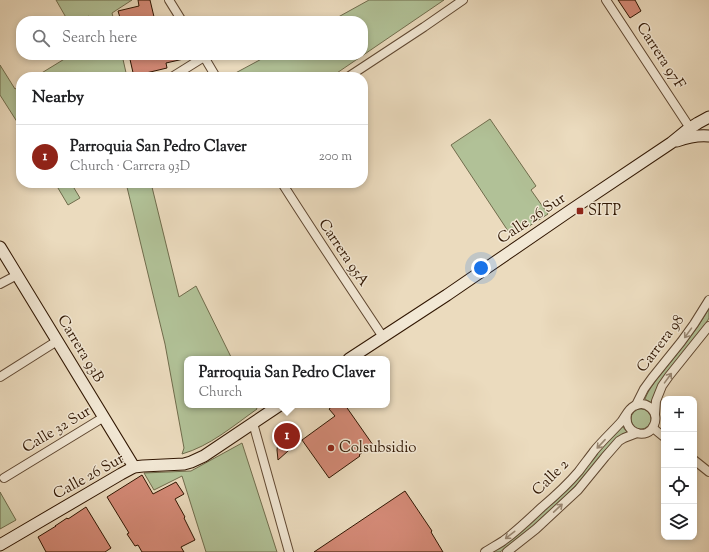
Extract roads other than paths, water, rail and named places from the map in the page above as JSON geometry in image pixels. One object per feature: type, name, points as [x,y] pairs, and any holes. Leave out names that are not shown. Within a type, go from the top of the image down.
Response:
[{"type":"street","points":[[169,0],[179,16]]},
{"type":"street","points":[[356,72],[463,0]]},
{"type":"street","name":"Carrera 97F","points":[[606,0],[690,128]]},
{"type":"street","points":[[179,72],[197,60]]},
{"type":"street","points":[[205,60],[213,72]]},
{"type":"street","name":"Calle 26 Sur","points":[[354,356],[448,295],[671,143],[690,128],[709,117]]},
{"type":"street","name":"Calle 26 Sur","points":[[671,143],[697,136],[709,136]]},
{"type":"street","name":"Carrera 95A","points":[[285,188],[383,337]]},
{"type":"street","name":"Carrera 93B","points":[[0,247],[134,467]]},
{"type":"street","points":[[0,284],[17,275]]},
{"type":"street","name":"Carrera 98","points":[[636,405],[648,384],[694,324],[709,300]]},
{"type":"street","name":"Carrera 98","points":[[655,414],[656,401],[662,386],[709,326]]},
{"type":"street","points":[[0,377],[57,341]]},
{"type":"street","points":[[636,405],[645,405],[655,414],[653,428],[646,433],[641,434],[632,432],[627,424],[627,414],[632,407],[636,405]]},
{"type":"street","name":"Calle 26 Sur","points":[[0,545],[134,467],[178,465],[191,462],[204,456],[276,408]]},
{"type":"street","name":"Calle 2","points":[[485,552],[518,529],[569,481],[627,414]]},
{"type":"street","name":"Calle 32 Sur","points":[[4,478],[104,417]]},
{"type":"street","points":[[253,423],[289,552]]},
{"type":"street","points":[[653,428],[661,435]]},
{"type":"street","name":"Calle 2","points":[[507,552],[536,529],[578,490],[619,441],[637,433]]},
{"type":"street","points":[[697,462],[709,472]]},
{"type":"place","name":"SITP","points":[[580,211]]},
{"type":"place","name":"Parroquia San Pedro Claver","points":[[287,436]]},
{"type":"place","name":"Colsubsidio","points":[[331,448]]}]
